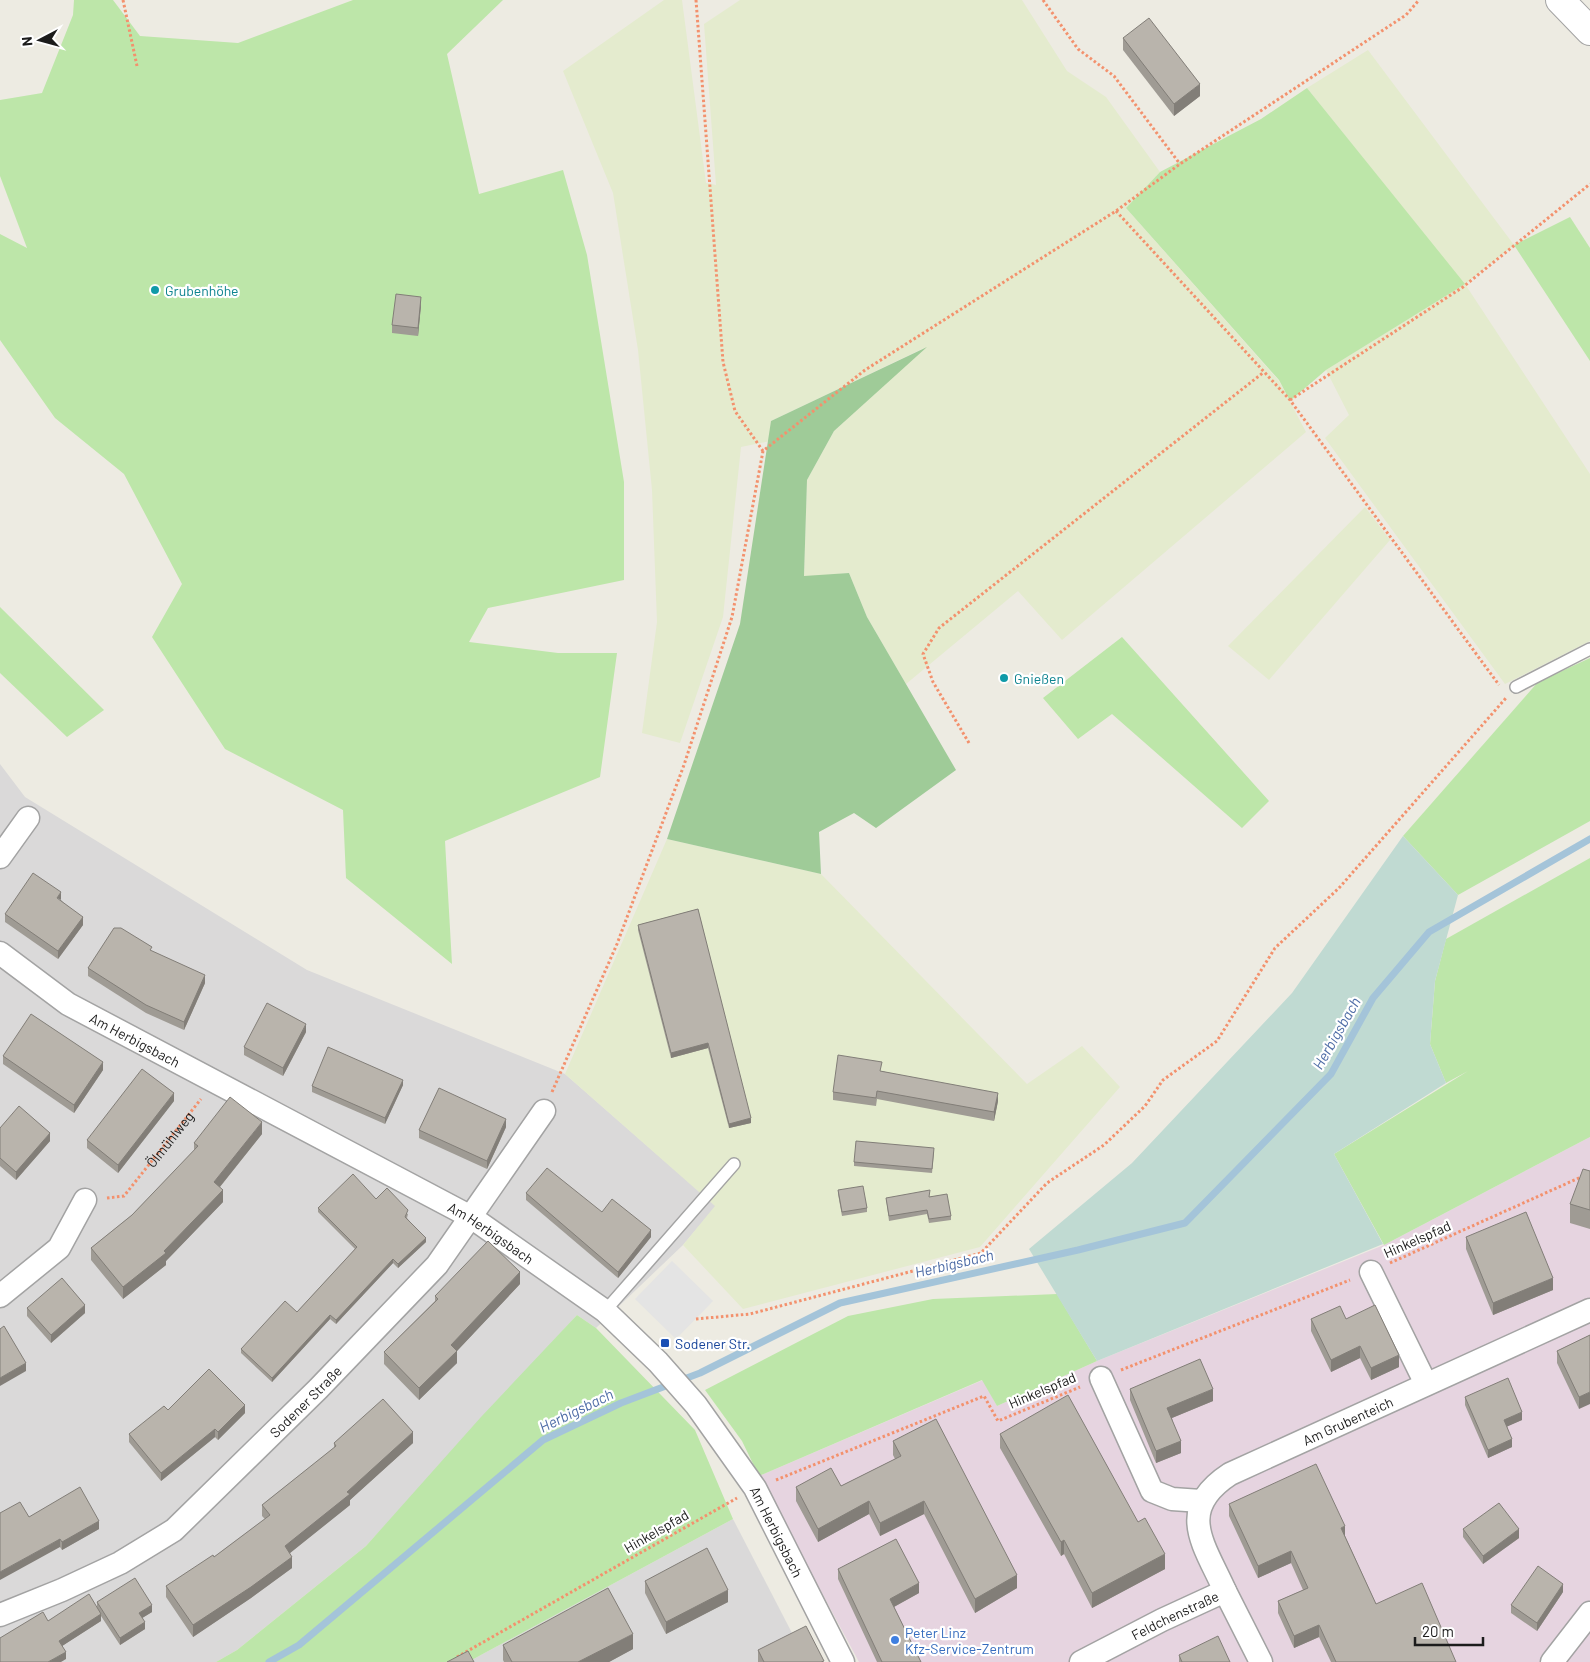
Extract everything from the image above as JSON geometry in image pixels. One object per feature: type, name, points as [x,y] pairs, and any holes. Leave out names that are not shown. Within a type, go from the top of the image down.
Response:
[{"type":"street","points":[[1560,0],[1590,31]]},
{"type":"street","points":[[0,857],[28,818]]},
{"type":"street","name":"Am Herbigsbach","points":[[0,953],[68,1004],[471,1217],[605,1312],[658,1362],[696,1405],[755,1488],[844,1662]]},
{"type":"street","name":"Sodener Straße","points":[[0,1615],[62,1590],[120,1563],[174,1530],[318,1389],[430,1272],[471,1217],[544,1111]]},
{"type":"street","points":[[0,1296],[59,1248],[85,1200]]},
{"type":"street","points":[[1371,1272],[1426,1384]]},
{"type":"street","name":"Am Grubenteich","points":[[1201,1501],[1218,1482],[1230,1474],[1344,1424],[1426,1384],[1590,1310]]},
{"type":"street","points":[[1100,1378],[1152,1491],[1172,1499],[1201,1501],[1197,1518],[1200,1536],[1225,1591]]},
{"type":"street","name":"Feldchenstraße","points":[[1081,1662],[1162,1620],[1225,1591],[1260,1662]]},
{"type":"street","points":[[1552,1662],[1590,1613]]},
{"type":"lane","points":[[1516,687],[1590,650]]},
{"type":"lane","points":[[605,1312],[734,1164]]},
{"type":"path","points":[[123,0],[137,66]]},
{"type":"path","points":[[696,0],[723,362],[734,411],[763,451]]},
{"type":"path","points":[[1043,0],[1078,49],[1114,76],[1180,164]]},
{"type":"path","points":[[544,1111],[617,944],[687,756],[732,617],[763,451],[865,370],[1116,211],[1180,164],[1406,15],[1419,0]]},
{"type":"path","points":[[1290,400],[1463,287],[1590,184]]},
{"type":"path","points":[[1116,211],[1290,400],[1501,688],[1516,687]]},
{"type":"path","points":[[969,744],[933,682],[923,654],[939,628],[1264,372]]},
{"type":"path","points":[[696,1319],[750,1314],[981,1253],[1047,1183],[1104,1145],[1145,1106],[1164,1080],[1217,1041],[1275,948],[1339,888],[1516,687]]},
{"type":"path","name":"Ölmühlweg","points":[[124,1196],[215,1081]]},
{"type":"path","name":"Hinkelspfad","points":[[448,1662],[755,1488],[984,1396],[998,1421],[1100,1378],[1371,1272],[1590,1172]]},
{"type":"shaded area","points":[[0,764],[25,797],[307,970],[565,1074],[716,1206],[683,1245],[596,1328],[577,1315],[366,1546],[237,1650],[216,1662],[0,1662]]},
{"type":"shaded area","points":[[1403,836],[1458,895],[1435,981],[1430,1044],[1446,1083],[1334,1154],[1383,1244],[1097,1361],[1029,1249],[1132,1163],[1292,993]]},
{"type":"shaded area","points":[[1590,1137],[1590,1662],[859,1662],[759,1476],[983,1380],[997,1406],[1097,1361],[1384,1245]]},
{"type":"shaded area","points":[[672,1261],[713,1301],[676,1339],[635,1299]]},
{"type":"shaded area","points":[[733,1519],[807,1662],[468,1662]]},
{"type":"green space","points":[[74,0],[113,0],[140,36],[238,43],[353,0],[503,0],[447,54],[479,194],[563,170],[587,255],[624,482],[624,580],[488,608],[469,642],[558,653],[617,653],[600,777],[445,841],[452,964],[346,878],[343,810],[225,749],[152,637],[182,584],[124,474],[55,418],[0,340],[0,234],[27,248],[0,176],[0,100],[42,93],[73,15]]},
{"type":"green space","points":[[664,0],[682,0],[706,183],[716,185],[704,24],[740,0],[1022,0],[1067,71],[1106,97],[1160,172],[1126,208],[1279,381],[1306,432],[1062,640],[1018,591],[906,684],[867,617],[849,573],[804,577],[807,480],[834,431],[924,348],[771,421],[770,441],[741,447],[723,617],[680,743],[642,733],[657,622],[652,490],[638,350],[613,193],[563,71]]},
{"type":"green space","points":[[1368,50],[1514,245],[1465,284],[1590,474],[1590,641],[1505,684],[1325,438],[1349,415],[1326,370],[1464,284],[1307,88]]},
{"type":"green space","points":[[1307,88],[1465,284],[1326,370],[1290,401],[1279,380],[1126,208],[1160,172],[1261,119]]},
{"type":"green space","points":[[1570,217],[1590,248],[1590,361],[1514,245]]},
{"type":"green space","points":[[927,347],[834,431],[807,480],[804,576],[849,573],[867,617],[956,770],[876,828],[854,813],[819,832],[821,874],[667,839],[740,624],[771,421]]},
{"type":"green space","points":[[1365,507],[1390,540],[1269,680],[1228,646]]},
{"type":"green space","points":[[0,607],[104,710],[67,737],[0,673]]},
{"type":"green space","points":[[1122,637],[1269,801],[1242,828],[1112,714],[1078,739],[1043,698]]},
{"type":"green space","points":[[1590,658],[1590,821],[1458,895],[1403,836],[1538,682]]},
{"type":"green space","points":[[667,839],[821,874],[1027,1084],[1082,1046],[1120,1087],[980,1247],[743,1309],[683,1245],[715,1206],[565,1074]]},
{"type":"green space","points":[[1590,858],[1590,1137],[1384,1245],[1334,1154],[1468,1071],[1446,1083],[1430,1044],[1435,981],[1446,939]]},
{"type":"green space","points":[[1057,1294],[1097,1361],[997,1406],[982,1380],[759,1476],[742,1441],[705,1390],[848,1316],[933,1299]]},
{"type":"green space","points":[[577,1315],[596,1328],[695,1430],[733,1519],[468,1662],[216,1662],[237,1650],[366,1546],[481,1417]]},
{"type":"building","points":[[1149,18],[1200,84],[1174,104],[1123,38]]},
{"type":"building","points":[[396,294],[421,297],[418,328],[392,325]]},
{"type":"building","points":[[33,873],[61,892],[57,898],[83,917],[58,951],[5,914]]},
{"type":"building","points":[[698,909],[751,1118],[729,1124],[708,1043],[671,1053],[638,925]]},
{"type":"building","points":[[114,928],[121,928],[152,947],[150,950],[205,975],[184,1022],[146,1005],[88,968]]},
{"type":"building","points":[[267,1003],[306,1024],[283,1068],[244,1047]]},
{"type":"building","points":[[31,1014],[103,1062],[74,1105],[3,1056]]},
{"type":"building","points":[[328,1047],[403,1080],[385,1118],[312,1086]]},
{"type":"building","points":[[838,1055],[882,1062],[880,1071],[998,1093],[994,1112],[877,1091],[876,1098],[833,1092]]},
{"type":"building","points":[[142,1069],[174,1093],[118,1165],[87,1140]]},
{"type":"building","points":[[439,1088],[506,1119],[487,1161],[419,1130]]},
{"type":"building","points":[[230,1097],[262,1122],[214,1182],[223,1190],[164,1251],[166,1253],[123,1287],[91,1248],[132,1215],[198,1146],[194,1143]]},
{"type":"building","points":[[19,1106],[50,1133],[16,1172],[0,1158],[0,1128]]},
{"type":"building","points":[[856,1141],[934,1148],[932,1169],[854,1162]]},
{"type":"building","points":[[547,1168],[602,1212],[612,1199],[651,1230],[618,1272],[526,1193]]},
{"type":"building","points":[[1583,1169],[1590,1171],[1590,1210],[1570,1204]]},
{"type":"building","points":[[353,1174],[376,1199],[387,1188],[408,1210],[405,1217],[426,1238],[398,1264],[393,1259],[336,1320],[330,1315],[272,1378],[241,1349],[285,1301],[297,1312],[357,1247],[318,1208]]},
{"type":"building","points":[[863,1186],[867,1208],[842,1212],[838,1190]]},
{"type":"building","points":[[930,1190],[929,1197],[947,1194],[951,1216],[929,1219],[927,1210],[889,1216],[886,1198]]},
{"type":"building","points":[[1526,1212],[1553,1278],[1493,1303],[1466,1237]]},
{"type":"building","points":[[488,1241],[520,1272],[451,1345],[457,1351],[419,1388],[384,1352],[438,1299],[435,1296]]},
{"type":"building","points":[[62,1278],[85,1305],[51,1335],[27,1308]]},
{"type":"building","points":[[1375,1305],[1399,1355],[1371,1368],[1360,1346],[1331,1360],[1311,1319],[1340,1306],[1346,1319]]},
{"type":"building","points":[[4,1326],[26,1363],[0,1378],[0,1329]]},
{"type":"building","points":[[1590,1335],[1590,1392],[1579,1397],[1557,1351]]},
{"type":"building","points":[[1200,1359],[1213,1389],[1167,1408],[1181,1441],[1156,1451],[1130,1389]]},
{"type":"building","points":[[209,1369],[245,1405],[218,1432],[215,1429],[161,1473],[129,1434],[164,1406],[168,1410]]},
{"type":"building","points":[[1508,1378],[1522,1412],[1504,1420],[1512,1439],[1488,1450],[1465,1397]]},
{"type":"building","points":[[1068,1395],[1138,1522],[1145,1518],[1165,1554],[1092,1593],[1064,1540],[1061,1542],[1000,1434]]},
{"type":"building","points":[[383,1399],[413,1432],[347,1492],[350,1494],[285,1546],[292,1557],[251,1587],[193,1625],[166,1586],[213,1555],[214,1557],[270,1515],[262,1505],[336,1446],[334,1443]]},
{"type":"building","points":[[936,1419],[1017,1575],[975,1599],[924,1501],[880,1523],[869,1501],[818,1529],[796,1487],[831,1468],[841,1486],[901,1456],[893,1441]]},
{"type":"building","points":[[1316,1464],[1345,1526],[1341,1528],[1376,1604],[1422,1583],[1456,1662],[1336,1662],[1319,1625],[1294,1636],[1278,1601],[1308,1588],[1291,1551],[1258,1566],[1229,1504]]},
{"type":"building","points":[[80,1487],[99,1521],[62,1542],[60,1539],[0,1572],[0,1513],[20,1502],[29,1517]]},
{"type":"building","points":[[1499,1503],[1519,1529],[1483,1556],[1463,1529]]},
{"type":"building","points":[[896,1539],[919,1583],[890,1599],[921,1662],[882,1662],[838,1569]]},
{"type":"building","points":[[707,1548],[728,1590],[666,1622],[645,1581]]},
{"type":"building","points":[[1538,1566],[1563,1584],[1537,1623],[1511,1605]]},
{"type":"building","points":[[135,1578],[152,1605],[139,1613],[145,1622],[120,1638],[97,1602]]},
{"type":"building","points":[[608,1588],[633,1634],[578,1662],[512,1662],[503,1645]]},
{"type":"building","points":[[89,1594],[101,1614],[59,1641],[66,1652],[48,1662],[0,1662],[0,1638],[43,1612],[48,1621]]},
{"type":"building","points":[[806,1626],[824,1661],[764,1662],[758,1650]]},
{"type":"building","points":[[1218,1636],[1230,1662],[1182,1662],[1179,1655]]},
{"type":"building","points":[[468,1651],[474,1662],[447,1662]]},
{"type":"waterway","name":"Herbigsbach","points":[[269,1662],[299,1645],[543,1440],[621,1403],[700,1373],[840,1303],[1078,1250],[1185,1223],[1331,1074],[1373,998],[1429,932],[1590,839]]},
{"type":"place","name":"Grubenhöhe","points":[[155,290]]},
{"type":"place","name":"Gnießen","points":[[1004,678]]},
{"type":"place","name":"Sodener Str.","points":[[665,1343]]},
{"type":"place","name":"Peter Linz Kfz-Service-Zentrum","points":[[895,1640]]}]
